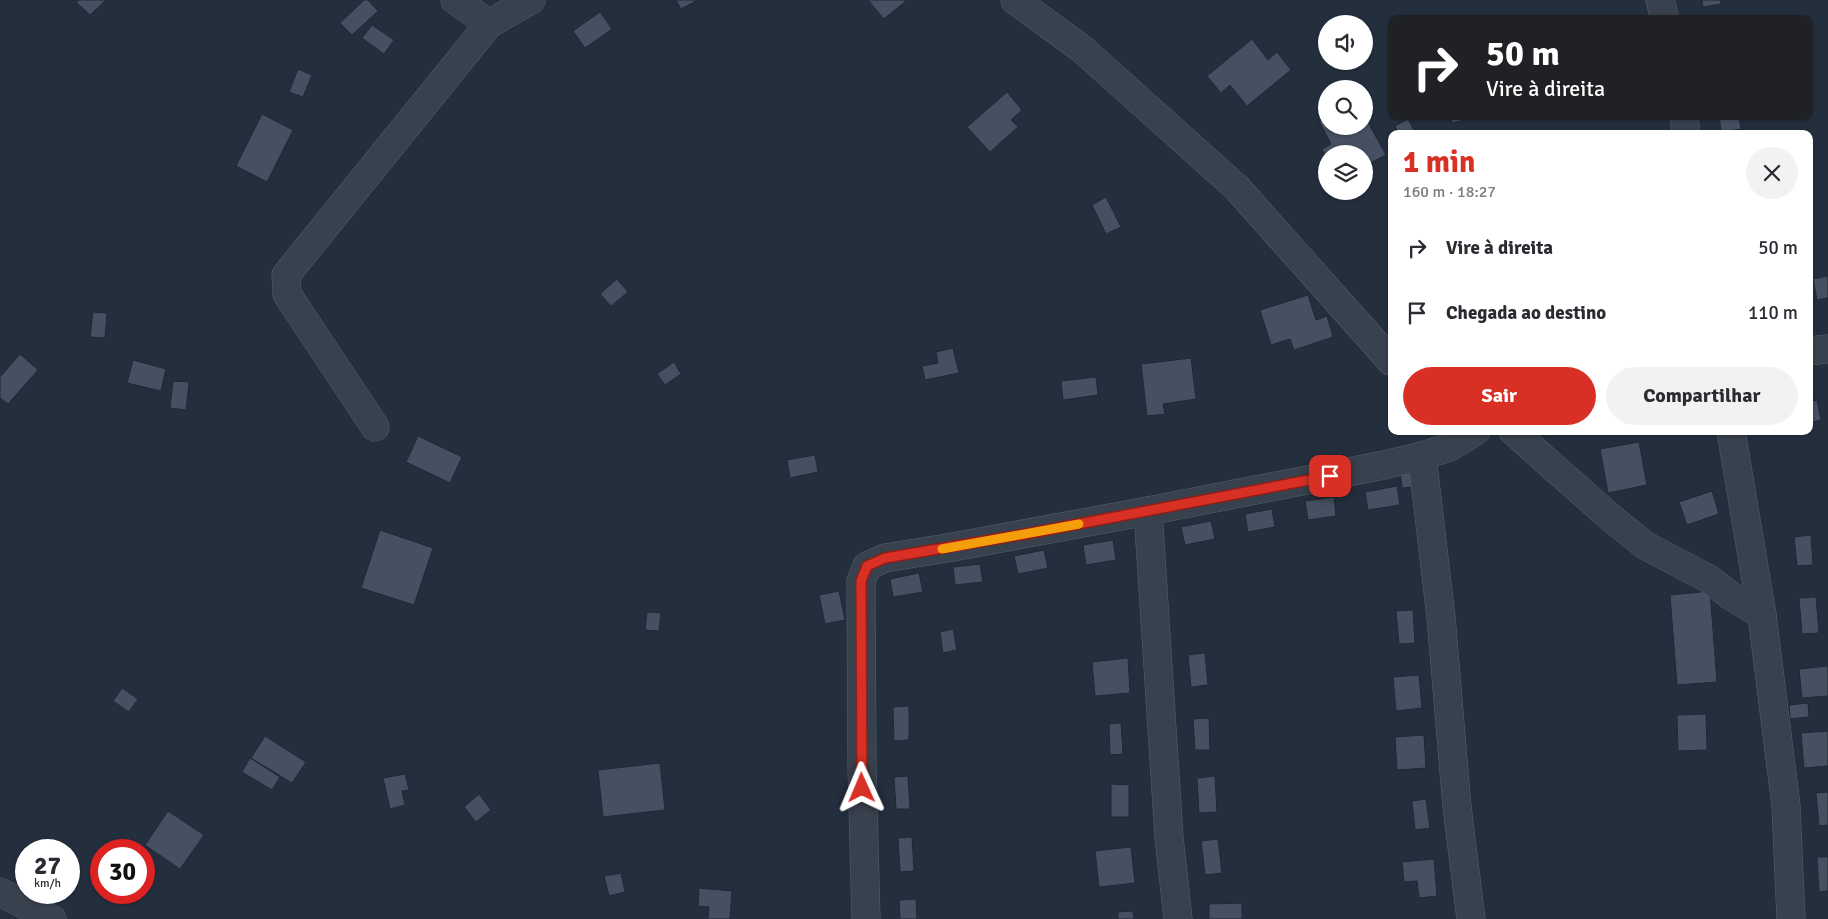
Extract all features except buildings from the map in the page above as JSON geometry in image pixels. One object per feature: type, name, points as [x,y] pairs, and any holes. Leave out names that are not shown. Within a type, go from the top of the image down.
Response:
[{"type":"street","points":[[456,0],[489,24]]},
{"type":"street","points":[[375,426],[287,294],[286,275],[489,24],[531,0]]},
{"type":"street","points":[[1015,0],[1082,49],[1237,188],[1388,358]]},
{"type":"street","points":[[1660,0],[1664,15]]},
{"type":"street","points":[[1813,350],[1828,348]]},
{"type":"street","points":[[866,919],[862,769],[861,581],[867,566],[885,558],[1148,511],[1422,456],[1450,447],[1470,435]]},
{"type":"street","points":[[1518,435],[1611,518],[1646,546],[1709,579],[1731,596],[1762,615]]},
{"type":"street","points":[[1732,435],[1762,615],[1786,806],[1791,919]]},
{"type":"street","points":[[1422,456],[1441,618],[1457,807],[1471,919]]},
{"type":"street","points":[[1148,511],[1168,827],[1178,919]]},
{"type":"street","points":[[0,892],[52,919]]},
{"type":"slow traffic","points":[[942,549],[1079,524]]},
{"type":"route","points":[[862,788],[861,581],[867,566],[885,558],[1031,533],[1330,476]]}]
